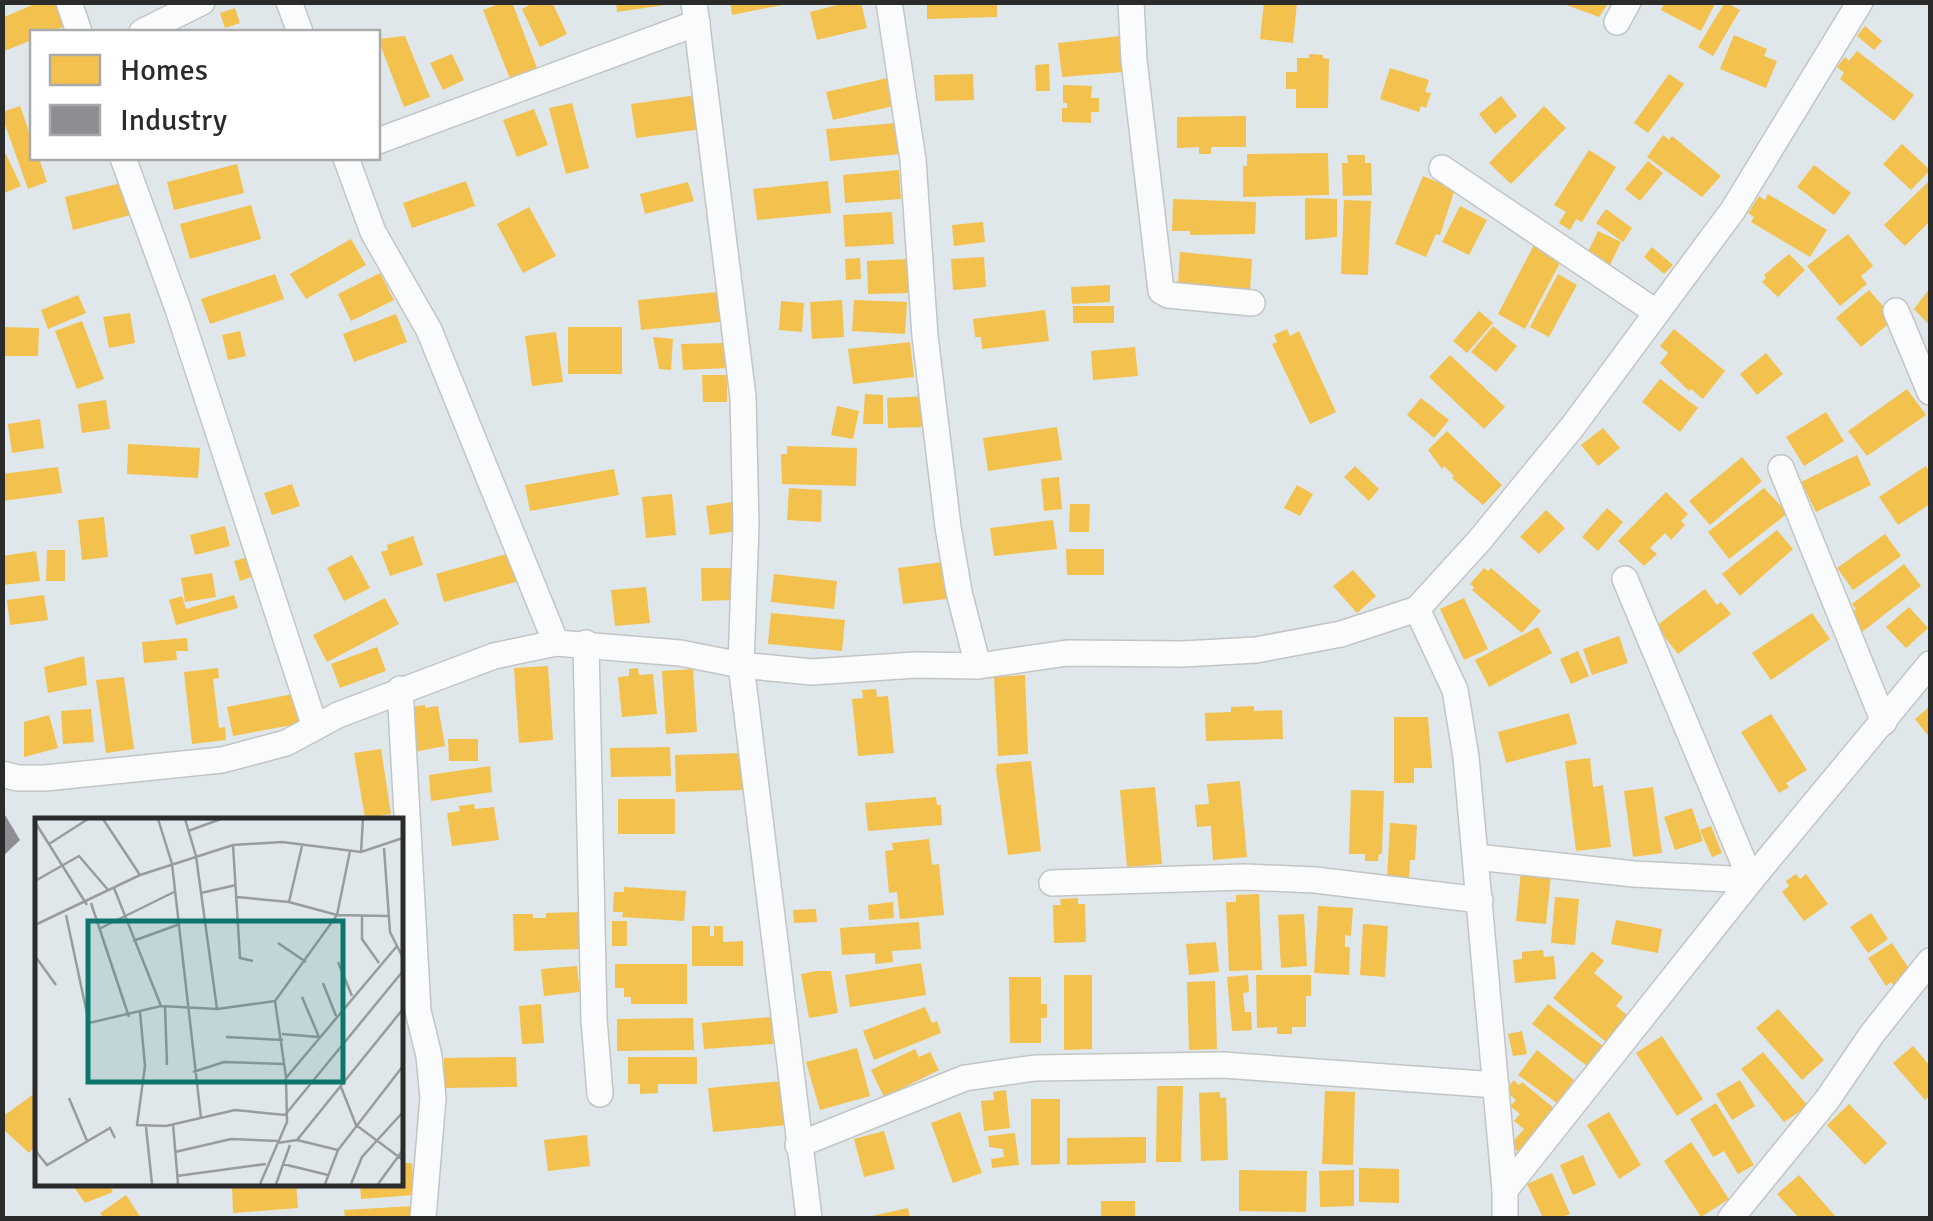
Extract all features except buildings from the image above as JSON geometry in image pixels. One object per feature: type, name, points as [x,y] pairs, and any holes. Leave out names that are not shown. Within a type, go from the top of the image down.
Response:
[{"type":"street","points":[[69,2],[78,30]]},
{"type":"street","points":[[146,30],[202,2]]},
{"type":"street","points":[[289,2],[299,30]]},
{"type":"street","points":[[889,2],[913,160],[925,336],[948,527],[978,666]]},
{"type":"street","points":[[1132,2],[1136,79],[1162,291],[1168,295],[1252,303]]},
{"type":"street","points":[[2,774],[46,778],[222,760],[286,743],[400,689],[494,656],[556,642],[680,653],[741,665],[812,672],[914,665],[978,666],[1067,653],[1256,650],[1342,634],[1417,609],[1479,542],[1573,426],[1733,210],[1860,2]]},
{"type":"street","points":[[380,140],[695,13],[743,397],[746,524],[741,665],[808,1218]]},
{"type":"street","points":[[124,160],[178,309],[315,727]]},
{"type":"street","points":[[347,160],[373,232],[429,330],[556,642]]},
{"type":"street","points":[[1442,168],[1656,312]]},
{"type":"street","points":[[1896,311],[1930,392]]},
{"type":"street","points":[[1781,468],[1884,722]]},
{"type":"street","points":[[1625,579],[1751,880]]},
{"type":"street","points":[[1417,609],[1455,690],[1466,757],[1506,1218]]},
{"type":"street","points":[[586,643],[594,1020],[600,1094]]},
{"type":"street","points":[[1506,1190],[1751,880],[1930,664]]},
{"type":"street","points":[[400,689],[418,1012],[429,1056],[433,1098],[423,1218]]},
{"type":"street","points":[[1476,858],[1634,874],[1751,880]]},
{"type":"street","points":[[1052,883],[1244,877],[1315,880],[1480,900]]},
{"type":"street","points":[[1732,1218],[1827,1100],[1872,1034],[1930,961]]},
{"type":"street","points":[[798,1145],[964,1078],[1034,1068],[1223,1065],[1496,1085]]}]
